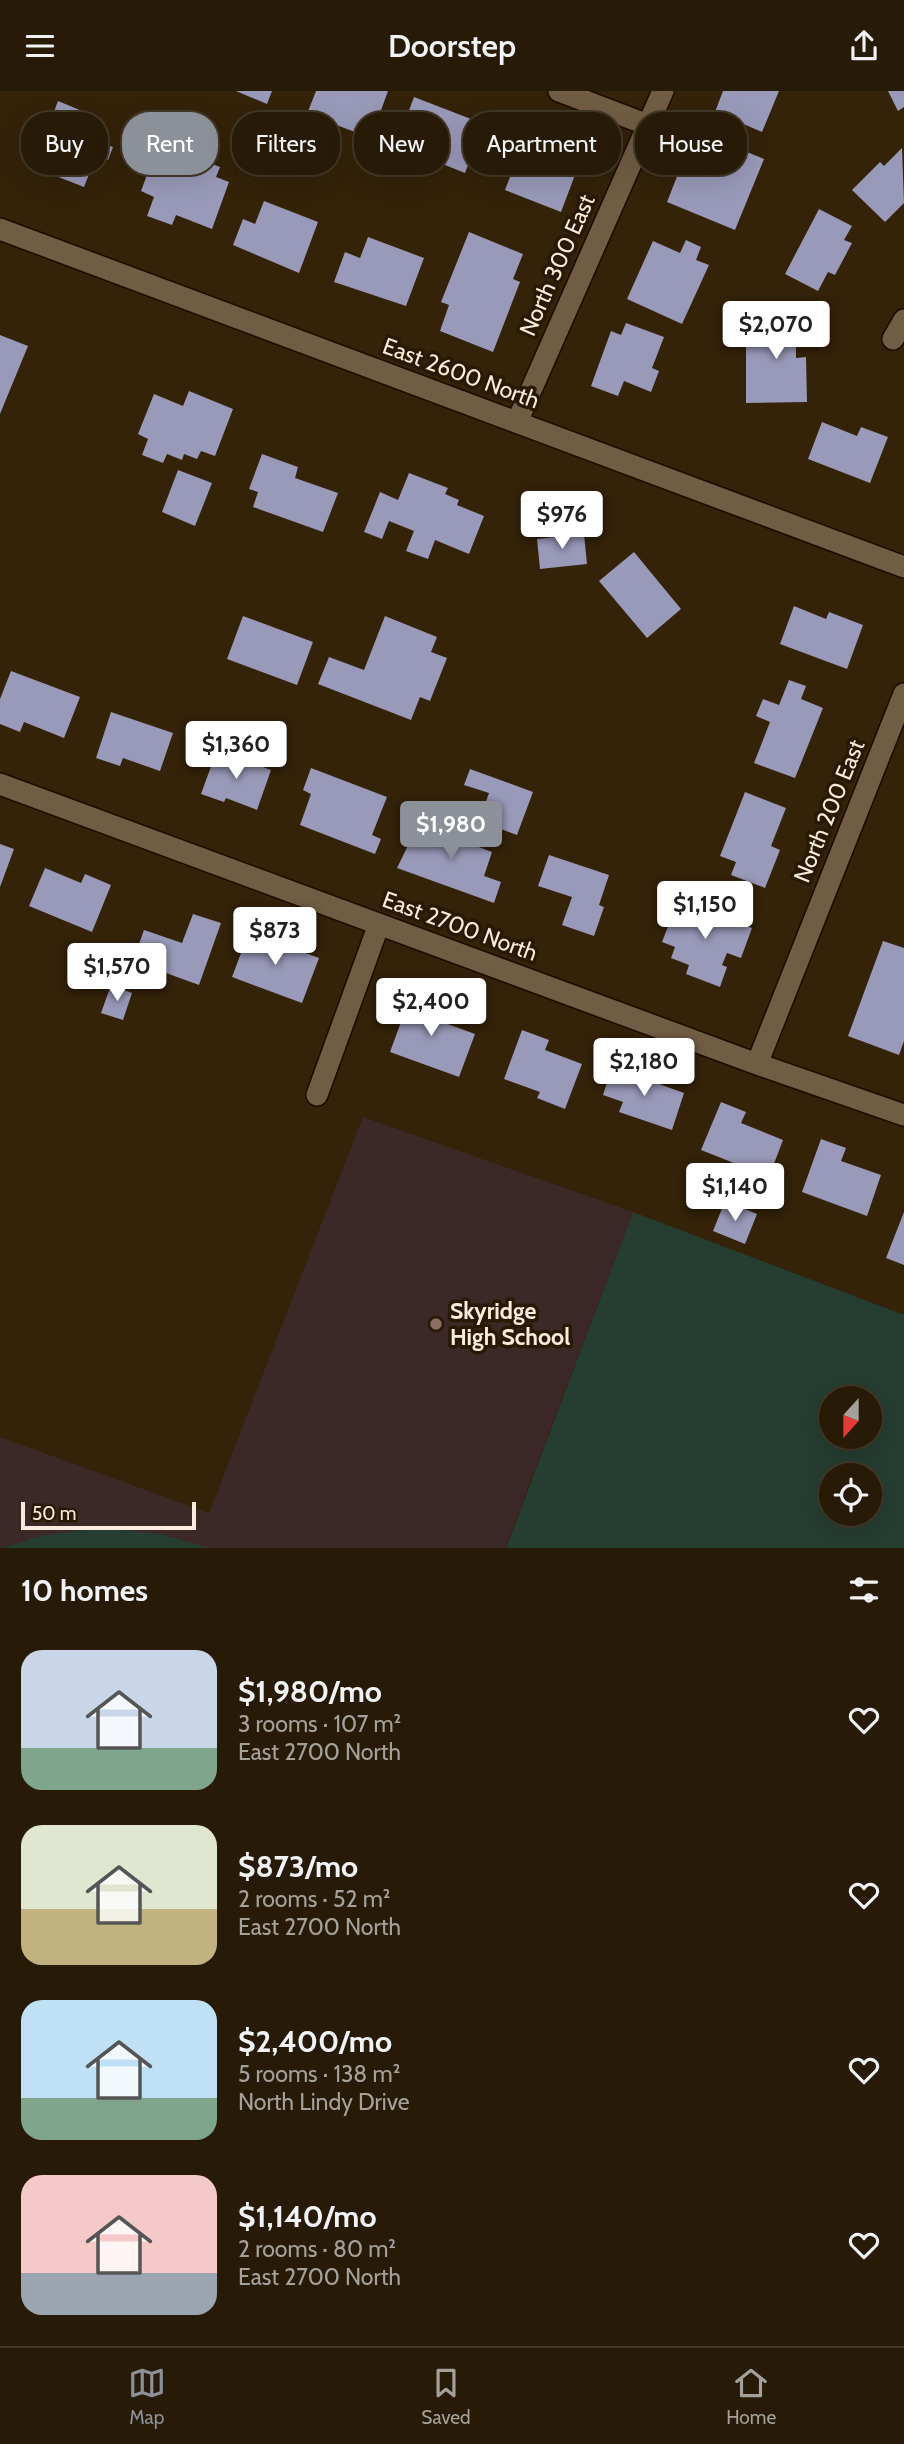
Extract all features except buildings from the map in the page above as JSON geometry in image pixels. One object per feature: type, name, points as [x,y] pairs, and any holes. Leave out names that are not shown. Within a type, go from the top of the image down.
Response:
[{"type":"street","points":[[559,91],[635,120]]},
{"type":"street","name":"North 300 East","points":[[654,112],[663,91]]},
{"type":"street","name":"North 300 East","points":[[517,422],[635,154]]},
{"type":"street","name":"East 2600 North","points":[[0,229],[904,567]]},
{"type":"street","points":[[893,339],[904,320]]},
{"type":"street","name":"North 200 East","points":[[757,1064],[904,694]]},
{"type":"street","name":"East 2700 North","points":[[0,784],[757,1064],[904,1115]]},
{"type":"street","points":[[317,1095],[379,924]]},
{"type":"shaded area","name":"Skyridge High School","points":[[363,1117],[633,1212],[505,1548],[0,1548],[0,1437],[209,1513]]},
{"type":"green space","points":[[633,1212],[904,1315],[904,1548],[506,1548]]},
{"type":"green space","points":[[102,1528],[161,1534],[209,1548],[2,1548],[44,1535]]},
{"type":"place","name":"Skyridge High School","points":[[436,1324]]}]
